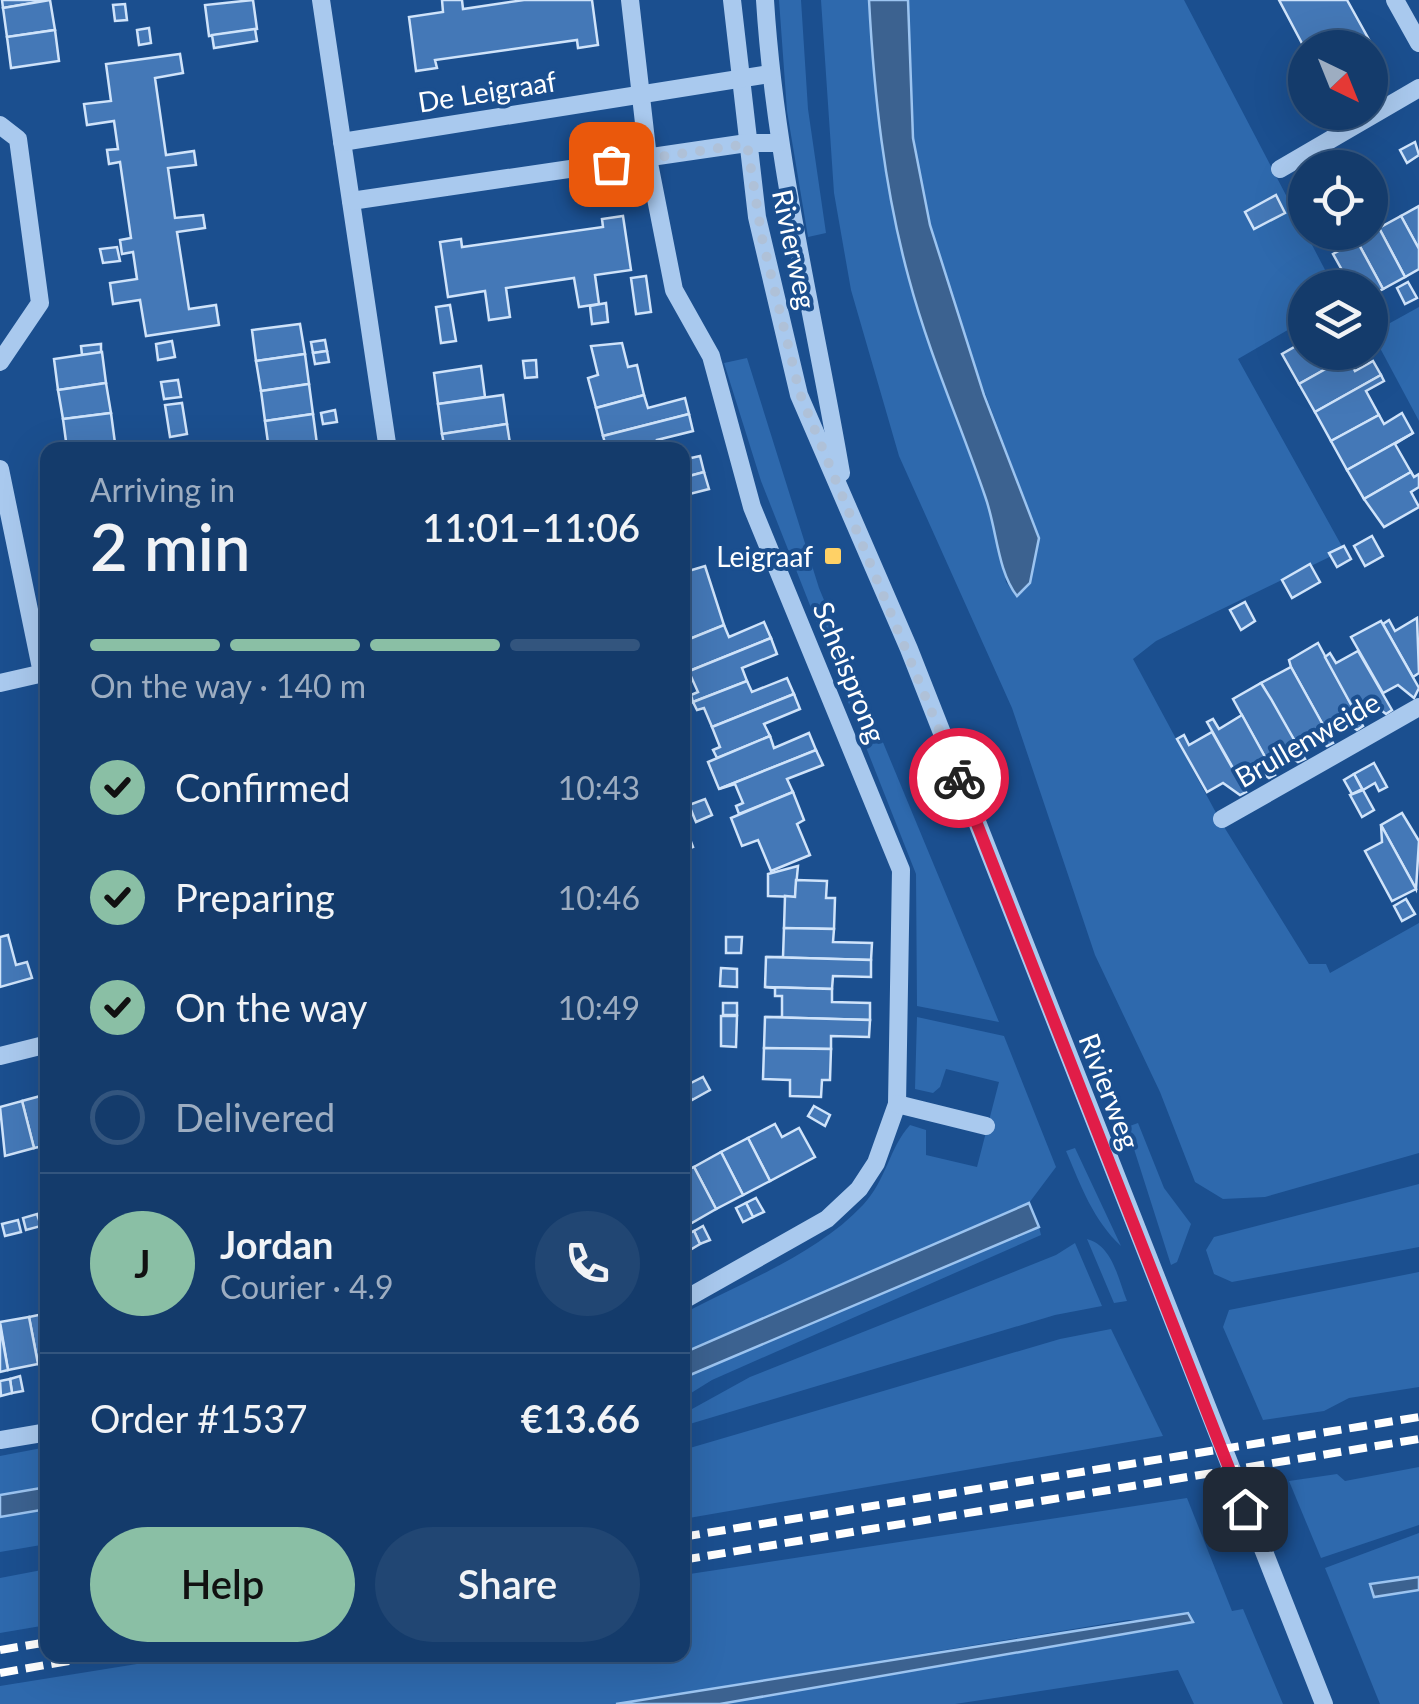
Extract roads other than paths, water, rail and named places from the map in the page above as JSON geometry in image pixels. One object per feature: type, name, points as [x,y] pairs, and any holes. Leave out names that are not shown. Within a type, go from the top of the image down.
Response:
[{"type":"street","points":[[322,0],[387,442]]},
{"type":"street","points":[[630,0],[648,158]]},
{"type":"street","name":"Rivierweg","points":[[732,0],[760,232],[800,394],[909,649],[1324,1704]]},
{"type":"street","name":"Rivierweg","points":[[764,0],[778,143],[845,498]]},
{"type":"street","points":[[1395,0],[1419,43]]},
{"type":"street","name":"De Leigraaf","points":[[342,142],[770,74]]},
{"type":"street","points":[[1280,169],[1419,88]]},
{"type":"street","points":[[0,125],[18,139],[40,304],[0,362]]},
{"type":"street","points":[[351,201],[747,144],[778,143]]},
{"type":"street","name":"Scheisprong","points":[[648,158],[674,290],[711,356],[752,507],[901,870],[897,1104],[876,1163],[859,1189],[827,1219],[690,1296]]},
{"type":"street","points":[[0,468],[40,649]]},
{"type":"street","points":[[0,683],[40,673]]},
{"type":"street","name":"Brullenweide","points":[[1222,819],[1419,707]]},
{"type":"street","points":[[0,1056],[40,1046]]},
{"type":"street","points":[[897,1104],[986,1126]]},
{"type":"street","points":[[0,1440],[40,1433]]},
{"type":"railway","points":[[690,1536],[1419,1417]]},
{"type":"railway","points":[[690,1559],[1419,1439]]},
{"type":"railway","points":[[0,1650],[40,1643]]},
{"type":"railway","points":[[0,1673],[63,1662]]},
{"type":"place","name":"Leigraaf","points":[[833,556]]}]
